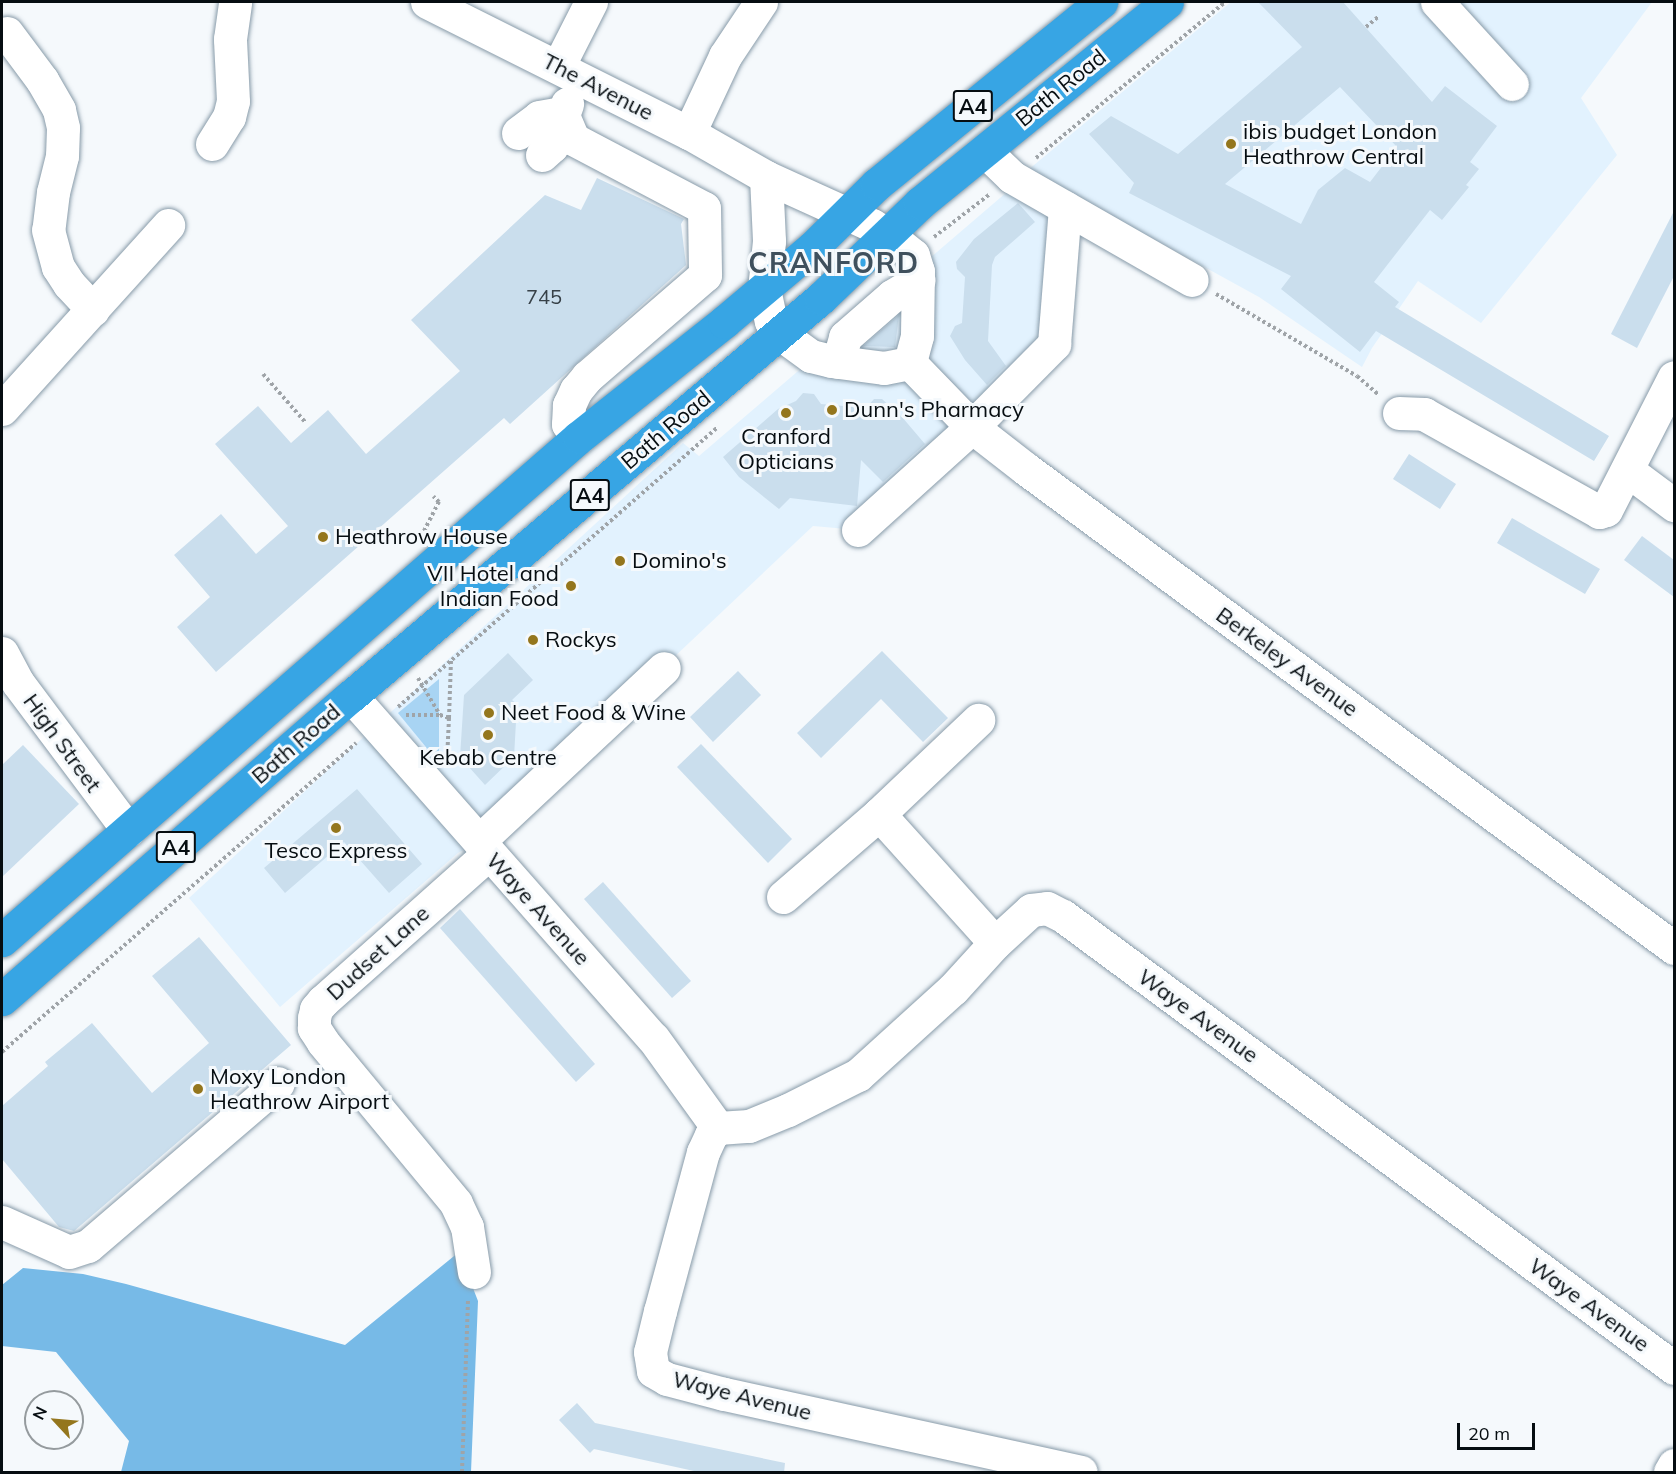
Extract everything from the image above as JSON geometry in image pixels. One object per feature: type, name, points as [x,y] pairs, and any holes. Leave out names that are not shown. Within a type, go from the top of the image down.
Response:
[{"type":"highway","name":"Bath Road","points":[[2,940],[579,436],[764,289],[848,214],[877,184],[1101,2]]},
{"type":"highway","name":"Bath Road","points":[[2,999],[351,696],[779,333],[888,235],[920,203],[1167,2]]},
{"type":"highway","points":[[342,642],[338,665],[343,685],[351,696]]},
{"type":"street","points":[[212,144],[229,117],[233,101],[230,39],[235,2]]},
{"type":"street","name":"The Avenue","points":[[427,2],[688,133],[766,177],[848,214]]},
{"type":"street","points":[[542,155],[552,146],[591,2]]},
{"type":"street","points":[[688,133],[725,57],[761,2]]},
{"type":"street","points":[[1437,2],[1512,84]]},
{"type":"street","points":[[7,33],[42,80],[59,110],[63,128],[62,156],[53,192],[48,230],[58,267],[69,284],[93,310]]},
{"type":"street","points":[[519,133],[538,117],[562,113]]},
{"type":"street","points":[[562,113],[573,139],[704,208],[705,275],[587,377],[576,390],[569,405],[568,424],[579,436]]},
{"type":"street","points":[[985,151],[1012,177],[1191,280]]},
{"type":"street","points":[[766,177],[770,241],[764,289],[771,321],[779,333],[811,356],[835,362],[884,368],[910,363],[917,336],[919,280],[913,255],[888,235],[848,214]]},
{"type":"street","points":[[858,530],[972,427],[1054,344],[1065,207]]},
{"type":"street","points":[[2,409],[168,225]]},
{"type":"street","points":[[835,362],[902,304],[919,280]]},
{"type":"street","name":"Berkeley Avenue","points":[[910,363],[972,427],[1674,948]]},
{"type":"street","points":[[1399,413],[1424,414],[1599,512],[1606,510],[1674,377]]},
{"type":"street","points":[[1627,470],[1674,505]]},
{"type":"street","name":"High Street","points":[[2,653],[18,683],[128,830]]},
{"type":"street","name":"Dudset Lane","points":[[471,1286],[467,1227],[456,1203],[323,1042],[314,1028],[316,1009],[484,847],[664,668]]},
{"type":"street","name":"Waye Avenue","points":[[351,696],[653,1038],[718,1128]]},
{"type":"street","points":[[783,897],[879,814],[978,720]]},
{"type":"street","points":[[879,814],[995,943]]},
{"type":"street","name":"Waye Avenue","points":[[1081,1473],[724,1394],[667,1379],[653,1371],[650,1352],[703,1152],[711,1135],[718,1128],[749,1126],[788,1110],[858,1075],[953,989],[995,943],[1031,910],[1047,908],[1063,916],[1674,1368]]},
{"type":"street","points":[[2,1222],[69,1252],[88,1246],[278,1083]]},
{"type":"street","points":[[1670,1473],[1674,1465]]},
{"type":"path","name":"Bath Road","points":[[1032,161],[1225,2]]},
{"type":"path","points":[[1366,27],[1378,17]]},
{"type":"path","points":[[930,239],[993,191]]},
{"type":"path","points":[[1191,280],[1358,376],[1399,413]]},
{"type":"path","points":[[263,374],[306,423]]},
{"type":"path","name":"Bath Road","points":[[440,715],[394,714],[451,660],[718,427]]},
{"type":"path","points":[[425,539],[422,536],[439,502],[433,496]]},
{"type":"path","points":[[446,804],[451,660]]},
{"type":"path","points":[[424,685],[440,715],[449,718]]},
{"type":"path","name":"Bath Road","points":[[2,1052],[357,742]]},
{"type":"path","points":[[462,1473],[471,1286]]},
{"type":"shaded area","points":[[1231,2],[1652,2],[1581,98],[1617,155],[1481,323],[1418,281],[1372,348],[1362,367],[1259,297],[1028,170]]},
{"type":"shaded area","points":[[1007,192],[1065,207],[1054,344],[858,530],[813,526],[479,841],[458,853],[280,1007],[189,898],[683,443],[699,456]]},
{"type":"shaded area","points":[[439,679],[439,763],[398,713]]},
{"type":"shaded area","points":[[459,1252],[478,1301],[471,1472],[121,1472],[129,1441],[56,1352],[2,1346],[2,1285],[23,1268],[83,1274],[126,1284],[345,1345]]},
{"type":"building","points":[[1258,2],[1343,2],[1432,102],[1445,86],[1497,126],[1470,162],[1479,169],[1466,185],[1469,187],[1442,220],[1430,210],[1374,282],[1399,302],[1395,307],[1609,436],[1594,461],[1376,331],[1360,352],[1281,289],[1291,276],[1129,193],[1134,183],[1089,134],[1111,116],[1178,154],[1302,47]],"holes":[[[1340,87],[1397,147],[1370,182],[1345,168],[1318,190],[1301,224],[1225,184]]]},
{"type":"building","points":[[597,178],[684,219],[681,224],[686,265],[510,424],[504,418],[216,672],[177,627],[210,597],[174,555],[221,514],[256,554],[288,526],[215,444],[258,406],[291,443],[328,410],[366,454],[460,371],[411,320],[545,195],[581,210]]},
{"type":"building","points":[[1018,203],[1035,222],[995,257],[992,265],[988,341],[1006,366],[987,385],[965,360],[950,336],[955,326],[962,323],[965,277],[957,269],[956,262],[974,239]]},
{"type":"building","points":[[1674,211],[1674,276],[1637,348],[1611,334]]},
{"type":"building","points":[[899,315],[895,347],[863,346]]},
{"type":"building","points":[[803,393],[814,394],[821,404],[866,408],[874,399],[882,399],[902,417],[925,444],[883,482],[861,460],[857,506],[790,498],[779,509],[739,477],[723,457],[778,409],[796,401]]},
{"type":"building","points":[[1409,454],[1456,484],[1440,509],[1393,479]]},
{"type":"building","points":[[1512,518],[1600,569],[1585,594],[1497,543]]},
{"type":"building","points":[[1642,536],[1674,560],[1674,597],[1624,560]]},
{"type":"building","points":[[882,651],[948,718],[923,742],[881,699],[821,758],[797,733]]},
{"type":"building","points":[[508,653],[533,680],[512,700],[517,704],[514,757],[485,785],[460,757],[464,695]]},
{"type":"building","points":[[738,671],[761,695],[713,742],[690,717]]},
{"type":"building","points":[[701,744],[792,839],[768,863],[677,767]]},
{"type":"building","points":[[23,745],[79,804],[2,877],[2,765]]},
{"type":"building","points":[[357,789],[422,864],[389,893],[344,842],[285,893],[264,868]]},
{"type":"building","points":[[603,882],[691,981],[672,998],[584,899]]},
{"type":"building","points":[[460,909],[595,1064],[576,1082],[440,928]]},
{"type":"building","name":"Moxy London Heathrow Airport","points":[[199,937],[291,1045],[74,1231],[59,1227],[2,1159],[2,1106],[48,1066],[45,1062],[92,1023],[152,1093],[209,1043],[152,976]]},
{"type":"building","points":[[577,1403],[595,1423],[785,1463],[784,1473],[703,1473],[594,1449],[590,1453],[559,1420]]},
{"type":"place","name":"ibis budget London Heathrow Central","points":[[1231,144]]},
{"type":"place","name":"Dunn's Pharmacy","points":[[832,410]]},
{"type":"place","name":"Cranford Opticians","points":[[786,413]]},
{"type":"place","name":"Heathrow House","points":[[323,537]]},
{"type":"place","name":"Domino's","points":[[620,561]]},
{"type":"place","name":"VII Hotel and Indian Food","points":[[571,586]]},
{"type":"place","name":"Rockys","points":[[533,640]]},
{"type":"place","name":"Neet Food & Wine","points":[[489,713]]},
{"type":"place","name":"Kebab Centre","points":[[488,735]]},
{"type":"place","name":"Tesco Express","points":[[336,828]]},
{"type":"place","name":"Moxy London Heathrow Airport","points":[[198,1089]]},
{"type":"district","name":"CRANFORD","points":[[834,263]]}]
